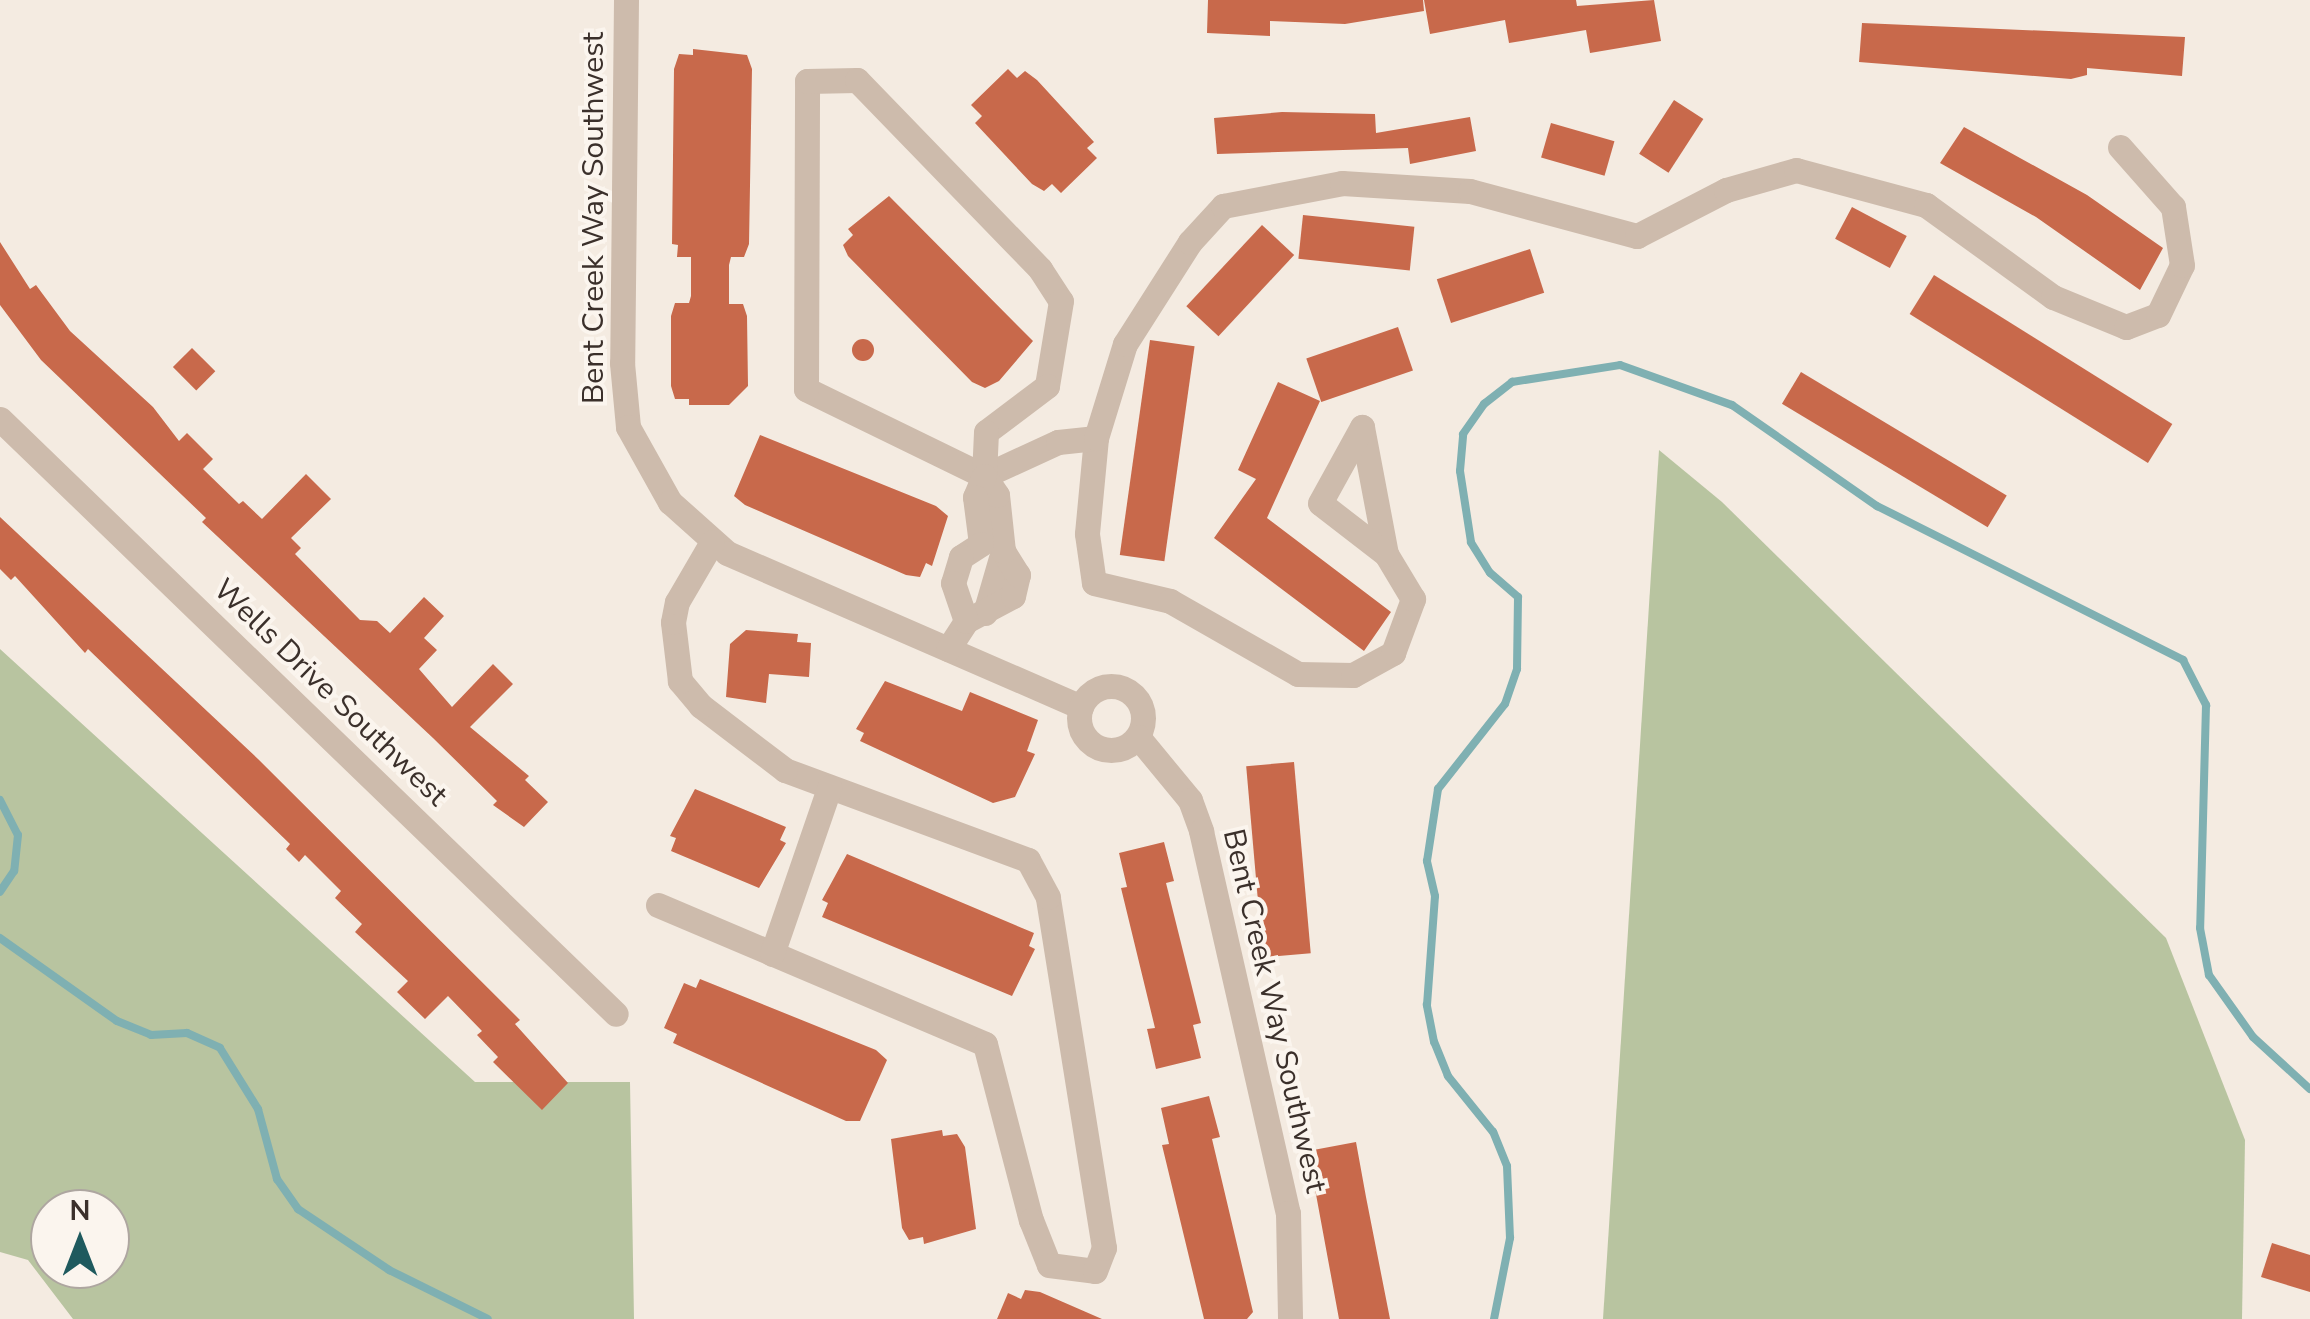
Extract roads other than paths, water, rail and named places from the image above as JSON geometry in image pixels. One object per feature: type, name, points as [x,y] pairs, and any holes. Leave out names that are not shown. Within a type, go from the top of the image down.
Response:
[{"type":"street","name":"Bent Creek Way Southwest","points":[[626,0],[622,363],[628,426],[670,502],[712,542],[1081,707]]},
{"type":"street","points":[[948,649],[971,612],[995,546],[997,495],[984,476],[806,389],[806,81],[857,80],[1040,269],[1061,301],[1048,386],[986,432],[984,476]]},
{"type":"street","points":[[1386,554],[1413,599],[1393,653],[1353,676],[1298,674],[1170,601],[1094,584],[1088,534],[1096,438],[1125,344],[1190,242],[1223,206],[1342,183],[1470,192],[1637,236],[1726,190],[1796,170],[1926,205],[2054,297],[2126,327],[2158,315],[2182,265],[2173,207],[2120,147]]},
{"type":"street","name":"Wells Drive Southwest","points":[[0,419],[616,1014]]},
{"type":"street","points":[[984,476],[1058,442],[1096,438]]},
{"type":"street","points":[[658,905],[986,1044],[1031,1220],[1049,1264],[1095,1271],[1104,1248],[1048,897],[1035,872],[1028,860],[785,770],[735,735],[680,681],[673,655],[677,602],[712,542]]},
{"type":"street","points":[[971,612],[1012,596],[1018,575],[995,546]]},
{"type":"street","points":[[1103,687],[1126,689],[1142,709],[1138,738],[1118,750],[1103,750],[1080,728],[1081,707],[1103,687]]},
{"type":"street","name":"Bent Creek Way Southwest","points":[[1138,738],[1190,800],[1200,831],[1288,1212],[1290,1319]]},
{"type":"street","points":[[772,954],[829,788]]},
{"type":"waterway","points":[[1494,1319],[1510,1238],[1507,1166],[1493,1132],[1448,1076],[1434,1042],[1427,1005],[1435,896],[1427,861],[1438,789],[1505,704],[1517,669],[1518,597],[1490,573],[1471,542],[1460,471],[1463,434],[1484,404],[1512,382],[1620,365],[1732,405],[1877,506],[2183,660],[2206,705],[2200,928],[2209,975],[2253,1037],[2310,1089]]},
{"type":"waterway","points":[[0,800],[18,835],[14,871],[0,892]]},
{"type":"waterway","points":[[0,938],[117,1021],[151,1035],[187,1033],[220,1048],[258,1109],[277,1179],[298,1209],[389,1270],[488,1319]]}]
